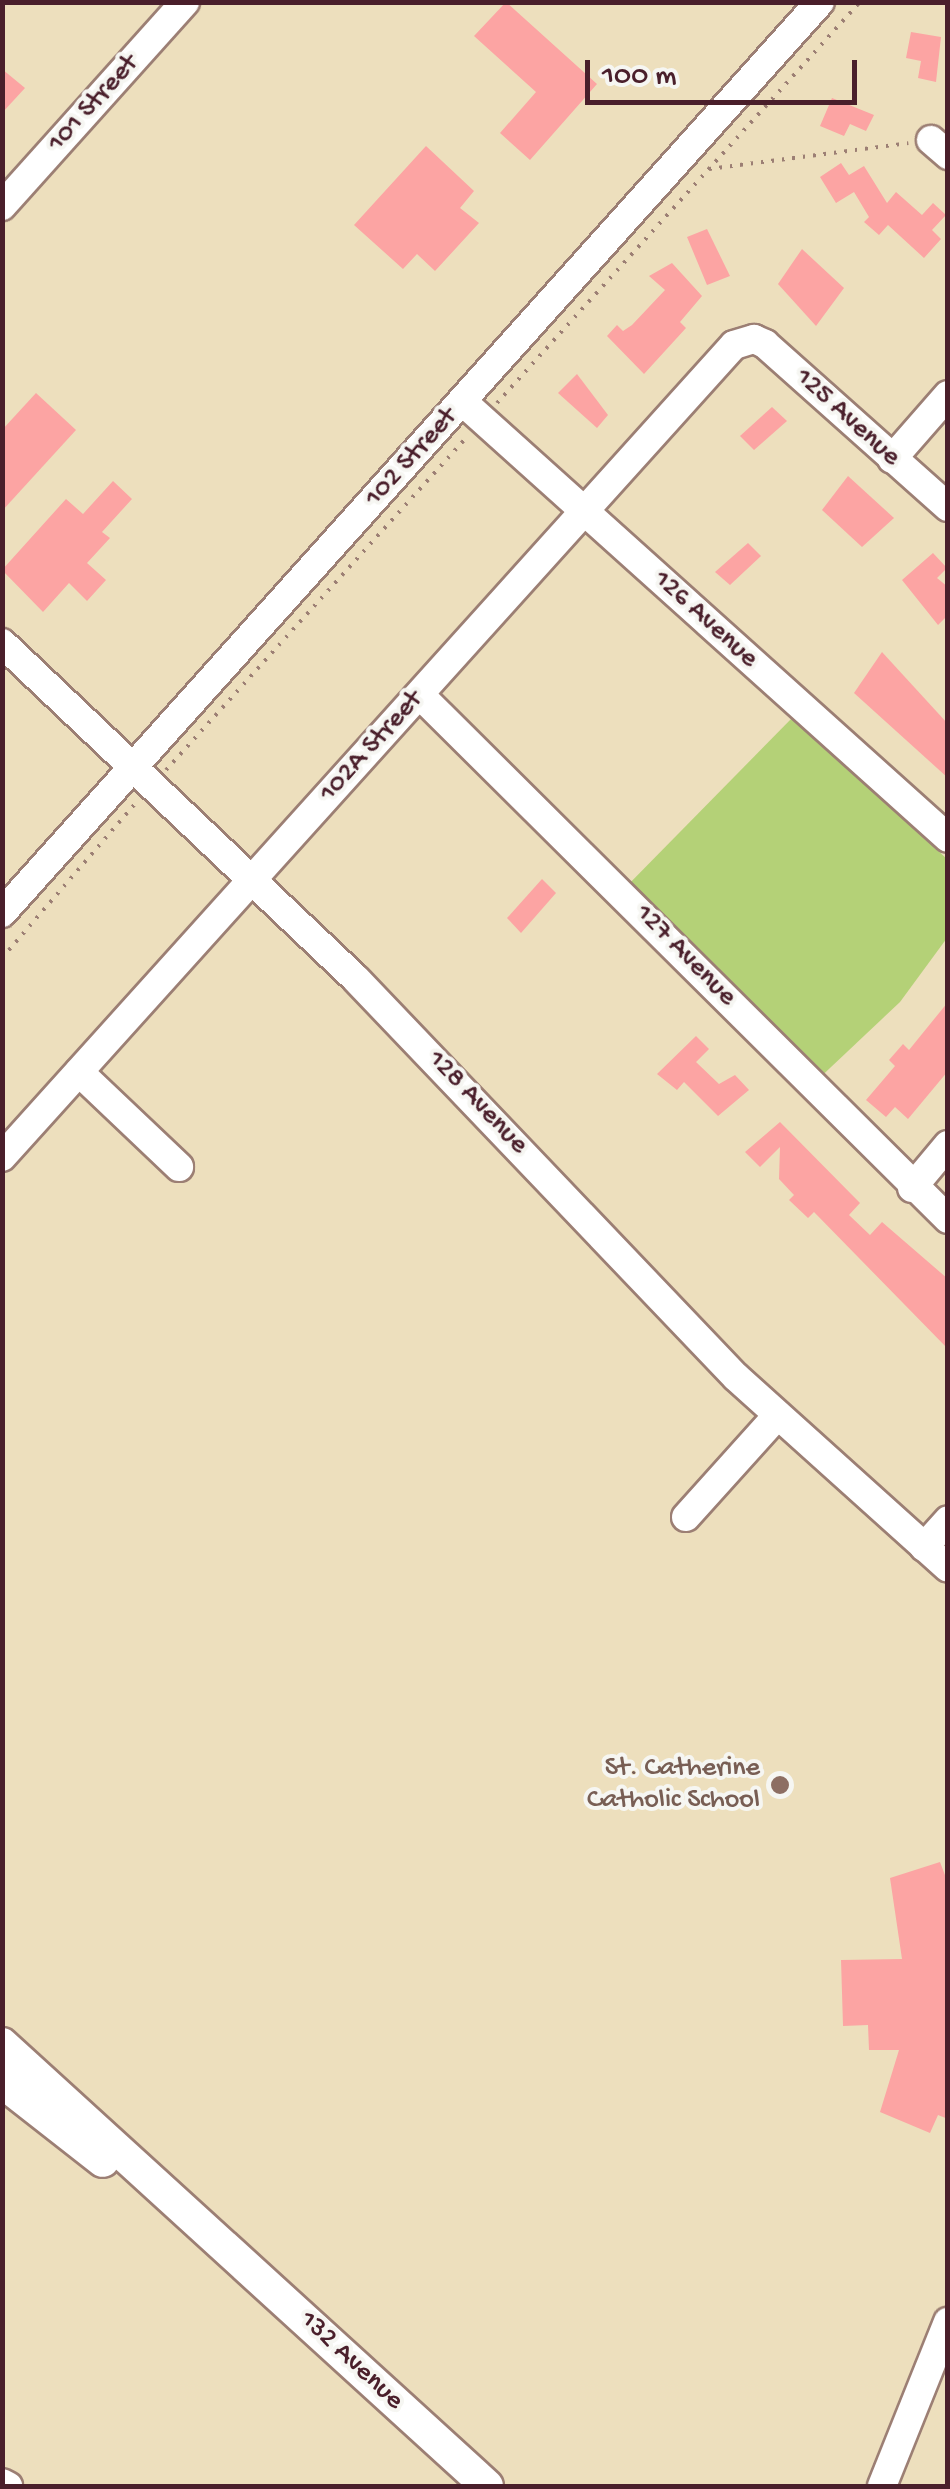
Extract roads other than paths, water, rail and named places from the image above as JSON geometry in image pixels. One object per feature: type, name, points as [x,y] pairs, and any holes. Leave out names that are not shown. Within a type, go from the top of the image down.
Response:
[{"type":"main road","name":"132 Avenue","points":[[2,2044],[487,2486]]},
{"type":"main road","name":"132 Avenue","points":[[2,2082],[96,2156],[214,2236]]},
{"type":"street","name":"101 Street","points":[[2,206],[185,2]]},
{"type":"street","name":"102 Street","points":[[2,912],[144,775],[472,411],[820,2]]},
{"type":"street","name":"125 Avenue","points":[[744,340],[765,344],[948,506]]},
{"type":"street","name":"102A Street","points":[[2,1157],[582,510],[744,340]]},
{"type":"street","points":[[892,459],[948,395]]},
{"type":"street","name":"126 Avenue","points":[[472,411],[948,838]]},
{"type":"street","name":"128 Avenue","points":[[2,643],[251,878],[778,1415],[948,1568]]},
{"type":"street","name":"127 Avenue","points":[[420,695],[912,1188],[948,1219]]},
{"type":"street","points":[[79,1072],[180,1167]]},
{"type":"street","points":[[912,1188],[948,1145]]},
{"type":"street","points":[[686,1517],[778,1415]]},
{"type":"street","points":[[924,1547],[948,1520]]},
{"type":"street","points":[[882,2486],[948,2322]]},
{"type":"place","name":"St. Catherine Catholic School","points":[[780,1785]]}]
